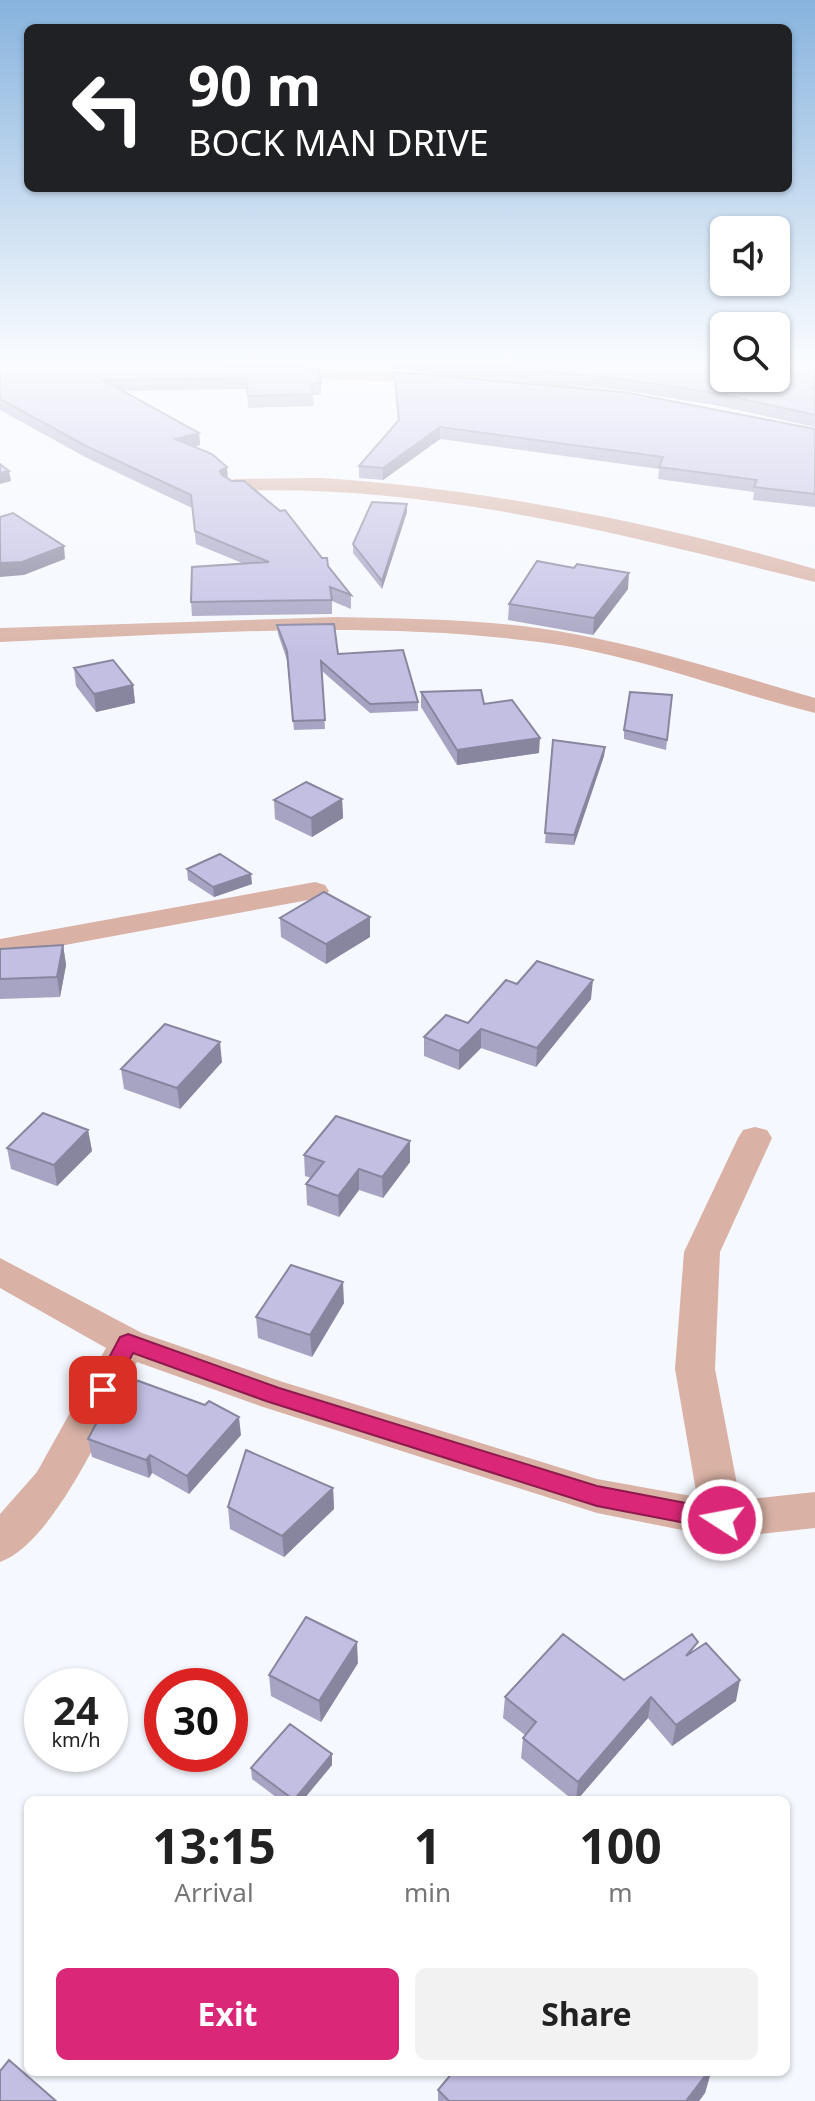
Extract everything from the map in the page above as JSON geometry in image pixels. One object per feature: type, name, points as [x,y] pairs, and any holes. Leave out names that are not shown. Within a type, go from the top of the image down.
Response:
[{"type":"street","points":[[234,485],[283,482],[479,500],[662,537],[810,573]]},
{"type":"street","points":[[0,635],[413,625],[527,634],[674,665],[815,706]]},
{"type":"street","points":[[0,948],[315,891]]},
{"type":"street","points":[[722,1520],[695,1369],[702,1252],[755,1138]]},
{"type":"street","points":[[0,1271],[128,1343],[274,1395],[597,1496],[722,1520],[815,1510]]},
{"type":"street","points":[[0,1544],[52,1484],[128,1343]]},
{"type":"building","points":[[118,461],[220,461],[227,467],[220,471],[222,475],[232,481],[244,481],[280,511],[285,510],[322,558],[327,558],[328,566],[351,595],[330,587],[332,600],[191,602],[192,567],[269,562],[195,531],[191,495]]},
{"type":"building","points":[[363,461],[393,461],[383,468],[359,466]]},
{"type":"building","points":[[661,461],[815,461],[815,494],[754,487],[757,480],[659,467]]},
{"type":"building","points":[[0,464],[9,471],[0,473]]},
{"type":"building","points":[[372,502],[407,504],[382,581],[353,544]]},
{"type":"building","points":[[13,513],[64,546],[22,562],[0,563],[0,517]]},
{"type":"building","points":[[537,561],[629,573],[594,618],[509,604]]},
{"type":"building","points":[[334,624],[338,654],[403,650],[418,702],[370,704],[321,661],[325,720],[293,721],[287,651],[277,625]]},
{"type":"building","points":[[113,660],[133,685],[94,694],[74,668]]},
{"type":"building","points":[[481,690],[484,704],[512,700],[540,738],[457,750],[421,692]]},
{"type":"building","points":[[630,692],[672,695],[667,740],[624,730]]},
{"type":"building","points":[[553,740],[605,747],[574,835],[545,833]]},
{"type":"building","points":[[306,782],[342,799],[311,818],[274,800]]},
{"type":"building","points":[[220,854],[251,874],[213,887],[187,869]]},
{"type":"building","points":[[324,892],[370,917],[326,944],[280,918]]},
{"type":"building","points":[[63,945],[57,977],[0,979],[0,949]]},
{"type":"building","points":[[537,961],[593,980],[537,1048],[481,1029],[459,1051],[424,1037],[446,1015],[468,1023],[506,980],[517,984]]},
{"type":"building","points":[[165,1024],[220,1042],[177,1088],[121,1069]]},
{"type":"building","points":[[43,1113],[88,1130],[54,1165],[7,1148]]},
{"type":"building","points":[[336,1116],[410,1141],[382,1177],[359,1169],[338,1196],[306,1184],[324,1162],[304,1155]]},
{"type":"building","points":[[291,1265],[343,1282],[310,1335],[256,1317]]},
{"type":"building","points":[[122,1375],[205,1405],[209,1401],[239,1417],[187,1476],[150,1455],[146,1460],[88,1439]]},
{"type":"building","points":[[246,1450],[333,1488],[282,1536],[228,1507]]},
{"type":"building","points":[[306,1617],[357,1642],[319,1701],[269,1675]]},
{"type":"building","points":[[563,1634],[624,1680],[692,1634],[698,1642],[686,1656],[706,1643],[740,1680],[676,1725],[651,1697],[578,1782],[523,1738],[536,1722],[505,1697]]},
{"type":"building","points":[[290,1724],[332,1754],[297,1796],[289,1796],[251,1768]]},
{"type":"building","points":[[9,2060],[56,2101],[0,2101],[0,2071]]},
{"type":"building","points":[[450,2076],[705,2076],[686,2101],[449,2101],[438,2090]]},
{"type":"route","points":[[103,1390],[128,1343],[274,1395],[597,1496],[722,1520]]}]
